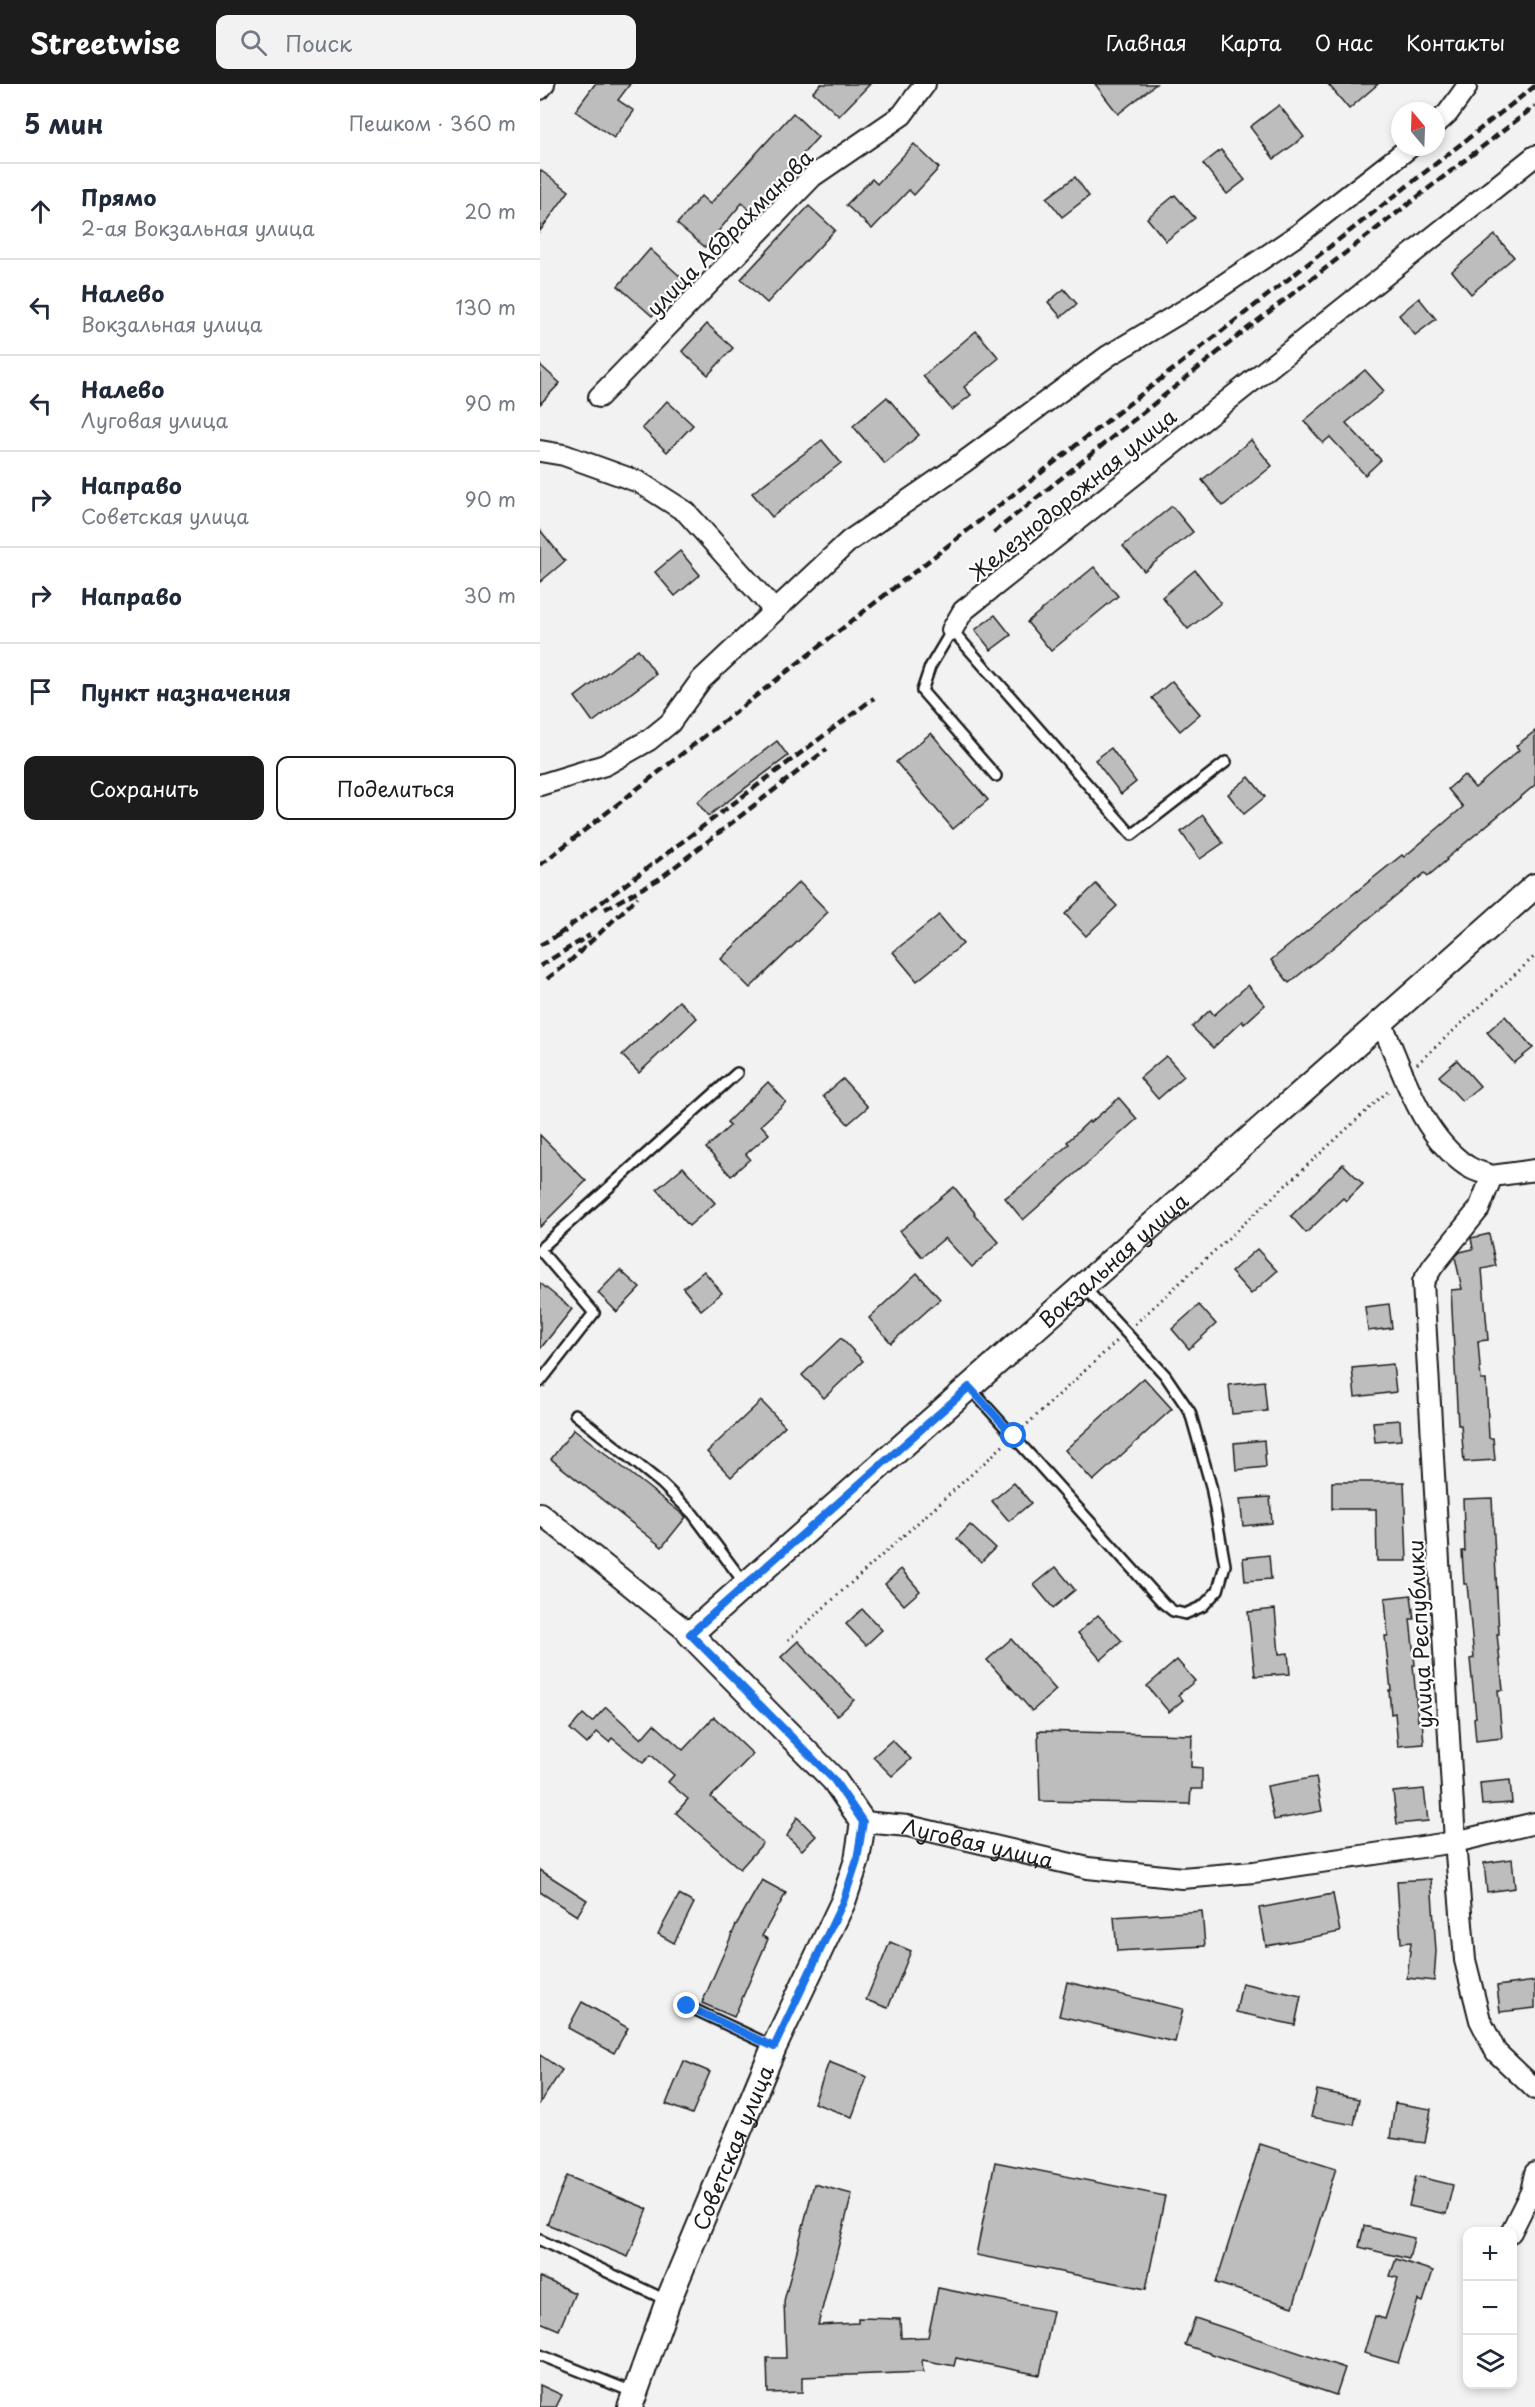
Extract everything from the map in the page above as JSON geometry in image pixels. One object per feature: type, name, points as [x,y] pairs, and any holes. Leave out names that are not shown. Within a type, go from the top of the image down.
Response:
[{"type":"street","points":[[540,90],[544,84]]},
{"type":"street","name":"улица Абдрахманова","points":[[599,397],[813,176],[902,115],[925,84]]},
{"type":"street","points":[[1445,116],[1466,88]]},
{"type":"street","points":[[540,785],[605,765],[649,740],[670,723],[701,680],[849,541],[964,462],[1108,356],[1198,302],[1299,234],[1399,156]]},
{"type":"street","name":"Железнодорожная улица","points":[[952,630],[963,611],[1535,156]]},
{"type":"street","points":[[540,451],[564,455],[639,482],[686,512],[774,610]]},
{"type":"street","name":"Вокзальная улица","points":[[690,1634],[1535,886]]},
{"type":"street","points":[[1381,1022],[1419,1111],[1449,1152],[1469,1167],[1492,1176],[1535,1170]]},
{"type":"street","name":"улица Республики","points":[[1492,1176],[1479,1209],[1433,1266],[1423,1282],[1455,1842],[1466,1960],[1480,2020],[1496,2052],[1535,2089]]},
{"type":"street","points":[[540,1513],[690,1634],[834,1780],[863,1822]]},
{"type":"street","name":"Луговая улица","points":[[863,1822],[908,1826],[1088,1868],[1182,1878],[1254,1872],[1455,1842],[1535,1823]]},
{"type":"street","name":"Советская улица","points":[[633,2400],[668,2301],[774,2047],[843,1902],[857,1860],[863,1822]]},
{"type":"street","points":[[1514,2227],[1531,2192],[1535,2173]]},
{"type":"lane","points":[[996,776],[922,691],[930,667],[952,630],[1132,835],[1226,762]]},
{"type":"lane","points":[[540,1382],[594,1312],[540,1249],[737,1073]]},
{"type":"lane","points":[[969,1387],[1164,1604],[1173,1611],[1185,1614],[1203,1606],[1218,1590],[1225,1565],[1211,1486],[1190,1412],[1165,1375],[1083,1286]]},
{"type":"lane","points":[[575,1414],[662,1483],[693,1514],[745,1584]]},
{"type":"lane","points":[[687,2006],[774,2047]]},
{"type":"lane","points":[[540,2240],[668,2301]]},
{"type":"lane","points":[[540,2355],[633,2400]]},
{"type":"path","points":[[788,1640],[1014,1436],[1535,956]]},
{"type":"building","points":[[595,84],[630,84],[618,100],[634,111],[614,138],[575,111]]},
{"type":"building","points":[[821,84],[870,84],[839,116],[813,92]]},
{"type":"building","points":[[1095,84],[1156,84],[1118,114]]},
{"type":"building","points":[[1328,84],[1378,84],[1349,109]]},
{"type":"building","points":[[1279,105],[1304,137],[1274,159],[1250,127]]},
{"type":"building","points":[[793,113],[818,137],[751,212],[742,203],[705,247],[677,224],[701,196],[710,204]]},
{"type":"building","points":[[914,144],[939,168],[914,195],[909,190],[872,229],[846,205],[872,179],[877,184]]},
{"type":"building","points":[[1221,150],[1245,180],[1227,194],[1203,164]]},
{"type":"building","points":[[540,170],[569,191],[540,231]]},
{"type":"building","points":[[1075,177],[1089,196],[1062,217],[1047,198]]},
{"type":"building","points":[[1175,195],[1195,218],[1166,241],[1147,218]]},
{"type":"building","points":[[809,206],[835,230],[767,303],[741,279]]},
{"type":"building","points":[[1495,235],[1514,257],[1471,294],[1452,271]]},
{"type":"building","points":[[650,249],[684,280],[652,316],[618,286]]},
{"type":"building","points":[[1064,289],[1077,304],[1061,317],[1048,302]]},
{"type":"building","points":[[1419,298],[1436,319],[1415,335],[1399,315]]},
{"type":"building","points":[[707,324],[733,348],[708,375],[682,351]]},
{"type":"building","points":[[976,331],[999,358],[964,387],[971,395],[952,410],[923,376]]},
{"type":"building","points":[[540,365],[560,383],[540,404]]},
{"type":"building","points":[[1365,370],[1384,391],[1346,423],[1381,460],[1365,475],[1330,437],[1323,443],[1304,421]]},
{"type":"building","points":[[887,397],[919,435],[885,464],[853,426]]},
{"type":"building","points":[[667,401],[693,425],[667,452],[642,428]]},
{"type":"building","points":[[822,440],[841,463],[772,517],[752,493]]},
{"type":"building","points":[[1251,440],[1272,466],[1223,506],[1202,480]]},
{"type":"building","points":[[1172,506],[1193,532],[1144,571],[1123,546]]},
{"type":"building","points":[[540,530],[565,561],[540,582]]},
{"type":"building","points":[[680,551],[700,575],[675,596],[655,572]]},
{"type":"building","points":[[1094,567],[1118,596],[1051,651],[1027,622]]},
{"type":"building","points":[[1195,570],[1221,603],[1188,629],[1162,597]]},
{"type":"building","points":[[995,615],[1011,635],[991,650],[975,630]]},
{"type":"building","points":[[638,649],[656,674],[593,722],[575,697]]},
{"type":"building","points":[[1172,681],[1200,714],[1180,731],[1152,698]]},
{"type":"building","points":[[1535,731],[1535,785],[1428,876],[1425,873],[1289,983],[1271,960],[1402,855],[1404,857],[1463,807],[1448,789],[1464,775],[1475,788],[1519,750],[1516,746]]},
{"type":"building","points":[[931,733],[988,800],[953,829],[896,762]]},
{"type":"building","points":[[777,741],[788,756],[708,816],[697,802]]},
{"type":"building","points":[[1111,748],[1136,782],[1121,794],[1095,760]]},
{"type":"building","points":[[1249,777],[1265,797],[1244,814],[1228,794]]},
{"type":"building","points":[[1203,815],[1223,843],[1200,859],[1181,832]]},
{"type":"building","points":[[799,882],[828,912],[750,988],[721,959]]},
{"type":"building","points":[[1096,884],[1117,906],[1086,936],[1065,914]]},
{"type":"building","points":[[939,915],[963,944],[917,981],[893,952]]},
{"type":"building","points":[[1248,985],[1265,1005],[1244,1024],[1242,1021],[1213,1048],[1192,1027],[1210,1010],[1214,1015]]},
{"type":"building","points":[[679,1001],[697,1018],[639,1073],[622,1055]]},
{"type":"building","points":[[1505,1016],[1533,1048],[1514,1063],[1487,1032]]},
{"type":"building","points":[[1166,1056],[1184,1076],[1158,1099],[1140,1078]]},
{"type":"building","points":[[1457,1060],[1480,1086],[1462,1101],[1439,1076]]},
{"type":"building","points":[[843,1079],[868,1107],[848,1124],[823,1096]]},
{"type":"building","points":[[768,1082],[786,1102],[761,1125],[769,1134],[746,1154],[750,1159],[731,1176],[706,1148],[730,1126],[727,1122]]},
{"type":"building","points":[[1119,1098],[1137,1119],[1023,1220],[1005,1198],[1069,1144],[1067,1142],[1089,1121],[1090,1123]]},
{"type":"building","points":[[540,1135],[586,1181],[540,1227]]},
{"type":"building","points":[[1343,1164],[1363,1184],[1346,1201],[1343,1198],[1306,1233],[1291,1216]]},
{"type":"building","points":[[683,1167],[715,1203],[689,1226],[657,1189]]},
{"type":"building","points":[[954,1187],[999,1242],[972,1267],[945,1238],[922,1257],[900,1231]]},
{"type":"building","points":[[1489,1234],[1496,1266],[1482,1269],[1488,1340],[1478,1341],[1481,1380],[1486,1380],[1489,1438],[1493,1438],[1495,1460],[1464,1462],[1461,1425],[1458,1425],[1451,1290],[1462,1289],[1455,1257],[1460,1252],[1473,1249],[1471,1238]]},
{"type":"building","points":[[1257,1249],[1277,1271],[1251,1294],[1231,1272]]},
{"type":"building","points":[[620,1270],[640,1288],[617,1312],[598,1293]]},
{"type":"building","points":[[704,1271],[722,1293],[701,1310],[683,1288]]},
{"type":"building","points":[[917,1273],[940,1299],[891,1343],[869,1318]]},
{"type":"building","points":[[540,1283],[572,1309],[540,1349]]},
{"type":"building","points":[[1389,1304],[1392,1328],[1368,1331],[1365,1307]]},
{"type":"building","points":[[1199,1305],[1216,1324],[1189,1349],[1172,1329]]},
{"type":"building","points":[[841,1338],[863,1361],[824,1398],[802,1375]]},
{"type":"building","points":[[1393,1364],[1396,1392],[1355,1397],[1352,1368]]},
{"type":"building","points":[[1144,1378],[1172,1409],[1093,1481],[1065,1450]]},
{"type":"building","points":[[1264,1381],[1267,1411],[1232,1414],[1229,1385]]},
{"type":"building","points":[[761,1401],[785,1426],[731,1477],[707,1452]]},
{"type":"building","points":[[1400,1420],[1401,1440],[1375,1442],[1373,1422]]},
{"type":"building","points":[[574,1429],[686,1517],[662,1547],[551,1459]]},
{"type":"building","points":[[1264,1440],[1266,1467],[1236,1470],[1234,1443]]},
{"type":"building","points":[[1332,1482],[1404,1482],[1407,1561],[1377,1561],[1376,1509],[1332,1509]]},
{"type":"building","points":[[1014,1483],[1031,1503],[1009,1521],[992,1501]]},
{"type":"building","points":[[1270,1497],[1272,1523],[1243,1526],[1240,1499]]},
{"type":"building","points":[[1492,1498],[1499,1634],[1497,1634],[1503,1690],[1498,1690],[1502,1738],[1476,1741],[1470,1659],[1474,1658],[1462,1551],[1465,1551],[1463,1499]]},
{"type":"building","points":[[970,1525],[995,1548],[981,1562],[957,1539]]},
{"type":"building","points":[[1269,1555],[1271,1579],[1245,1581],[1243,1558]]},
{"type":"building","points":[[1056,1567],[1075,1590],[1053,1608],[1034,1585]]},
{"type":"building","points":[[901,1569],[920,1591],[904,1605],[885,1584]]},
{"type":"building","points":[[1411,1595],[1414,1619],[1410,1619],[1415,1665],[1413,1665],[1418,1721],[1422,1720],[1424,1744],[1398,1746],[1395,1713],[1391,1714],[1389,1690],[1391,1690],[1385,1636],[1388,1636],[1385,1598]]},
{"type":"building","points":[[862,1609],[882,1630],[866,1645],[846,1624]]},
{"type":"building","points":[[1275,1609],[1279,1654],[1288,1653],[1290,1674],[1255,1676],[1248,1612]]},
{"type":"building","points":[[1098,1615],[1122,1641],[1101,1660],[1078,1633]]},
{"type":"building","points":[[1011,1639],[1056,1690],[1032,1711],[987,1660]]},
{"type":"building","points":[[798,1641],[854,1700],[837,1716],[781,1657]]},
{"type":"building","points":[[1177,1660],[1195,1681],[1178,1695],[1183,1700],[1169,1712],[1147,1686]]},
{"type":"building","points":[[606,1707],[641,1739],[654,1724],[683,1750],[714,1717],[753,1754],[711,1797],[763,1843],[740,1869],[676,1813],[688,1799],[668,1782],[674,1775],[651,1755],[643,1763],[612,1738],[609,1742],[597,1732],[587,1744],[570,1729],[583,1714],[592,1722]]},
{"type":"building","points":[[1038,1731],[1192,1735],[1191,1767],[1202,1768],[1202,1789],[1191,1789],[1190,1804],[1040,1801]]},
{"type":"building","points":[[892,1740],[911,1759],[892,1776],[873,1757]]},
{"type":"building","points":[[1316,1777],[1322,1811],[1274,1820],[1267,1786]]},
{"type":"building","points":[[1510,1780],[1512,1803],[1482,1805],[1480,1783]]},
{"type":"building","points":[[1424,1789],[1428,1821],[1397,1824],[1393,1792]]},
{"type":"building","points":[[797,1817],[816,1836],[802,1850],[787,1836]]},
{"type":"building","points":[[1512,1859],[1515,1888],[1487,1892],[1484,1863]]},
{"type":"building","points":[[540,1870],[587,1900],[577,1916],[540,1892]]},
{"type":"building","points":[[1431,1879],[1436,1951],[1434,1981],[1407,1978],[1411,1942],[1401,1943],[1397,1881]]},
{"type":"building","points":[[762,1880],[786,1893],[762,1936],[768,1939],[734,2017],[702,2003],[736,1925]]},
{"type":"building","points":[[1333,1894],[1340,1932],[1266,1946],[1259,1908]]},
{"type":"building","points":[[679,1895],[694,1903],[674,1943],[658,1934]]},
{"type":"building","points":[[1202,1911],[1205,1946],[1117,1951],[1114,1917]]},
{"type":"building","points":[[890,1942],[911,1951],[888,2008],[866,2000]]},
{"type":"building","points":[[1535,1981],[1535,2008],[1500,2012],[1497,1986]]},
{"type":"building","points":[[1067,1982],[1183,2009],[1175,2042],[1059,2016]]},
{"type":"building","points":[[1242,1983],[1301,1996],[1295,2025],[1236,2012]]},
{"type":"building","points":[[582,2002],[628,2028],[614,2053],[568,2028]]},
{"type":"building","points":[[540,2055],[562,2070],[540,2103]]},
{"type":"building","points":[[684,2061],[710,2072],[692,2114],[666,2104]]},
{"type":"building","points":[[829,2062],[867,2077],[852,2117],[814,2103]]},
{"type":"building","points":[[1317,2090],[1359,2099],[1354,2125],[1311,2117]]},
{"type":"building","points":[[1395,2103],[1431,2109],[1425,2143],[1390,2138]]},
{"type":"building","points":[[1260,2144],[1336,2168],[1293,2307],[1216,2283]]},
{"type":"building","points":[[995,2162],[1165,2196],[1146,2289],[976,2255]]},
{"type":"building","points":[[567,2176],[648,2209],[628,2257],[547,2224]]},
{"type":"building","points":[[1416,2176],[1453,2185],[1446,2214],[1409,2206]]},
{"type":"building","points":[[814,2184],[852,2194],[818,2325],[858,2323],[858,2318],[900,2319],[901,2338],[928,2337],[938,2288],[1053,2311],[1040,2375],[956,2358],[954,2366],[922,2360],[923,2372],[802,2377],[802,2392],[768,2393],[767,2358],[786,2358],[784,2301]]},
{"type":"building","points":[[1364,2226],[1414,2238],[1409,2259],[1359,2247]]},
{"type":"building","points":[[1396,2259],[1433,2271],[1423,2302],[1418,2300],[1398,2363],[1364,2353],[1375,2316],[1385,2319],[1398,2278],[1390,2276]]},
{"type":"building","points":[[540,2277],[575,2293],[559,2330],[540,2322]]},
{"type":"building","points":[[1195,2318],[1345,2368],[1336,2395],[1185,2345]]},
{"type":"building","points":[[540,2385],[562,2395],[556,2407],[540,2407]]},
{"type":"railway","points":[[540,865],[1535,86]]},
{"type":"railway","points":[[993,533],[1247,329],[1535,106]]},
{"type":"railway","points":[[558,935],[874,698]]},
{"type":"railway","points":[[605,909],[659,879],[827,749]]},
{"type":"railway","points":[[547,979],[567,964],[638,897]]},
{"type":"railway","points":[[540,945],[566,931]]},
{"type":"railway","points":[[540,966],[590,935]]},
{"type":"route","points":[[687,2006],[774,2047],[843,1902],[857,1860],[863,1822],[834,1780],[690,1634],[969,1387],[1014,1436]]}]
